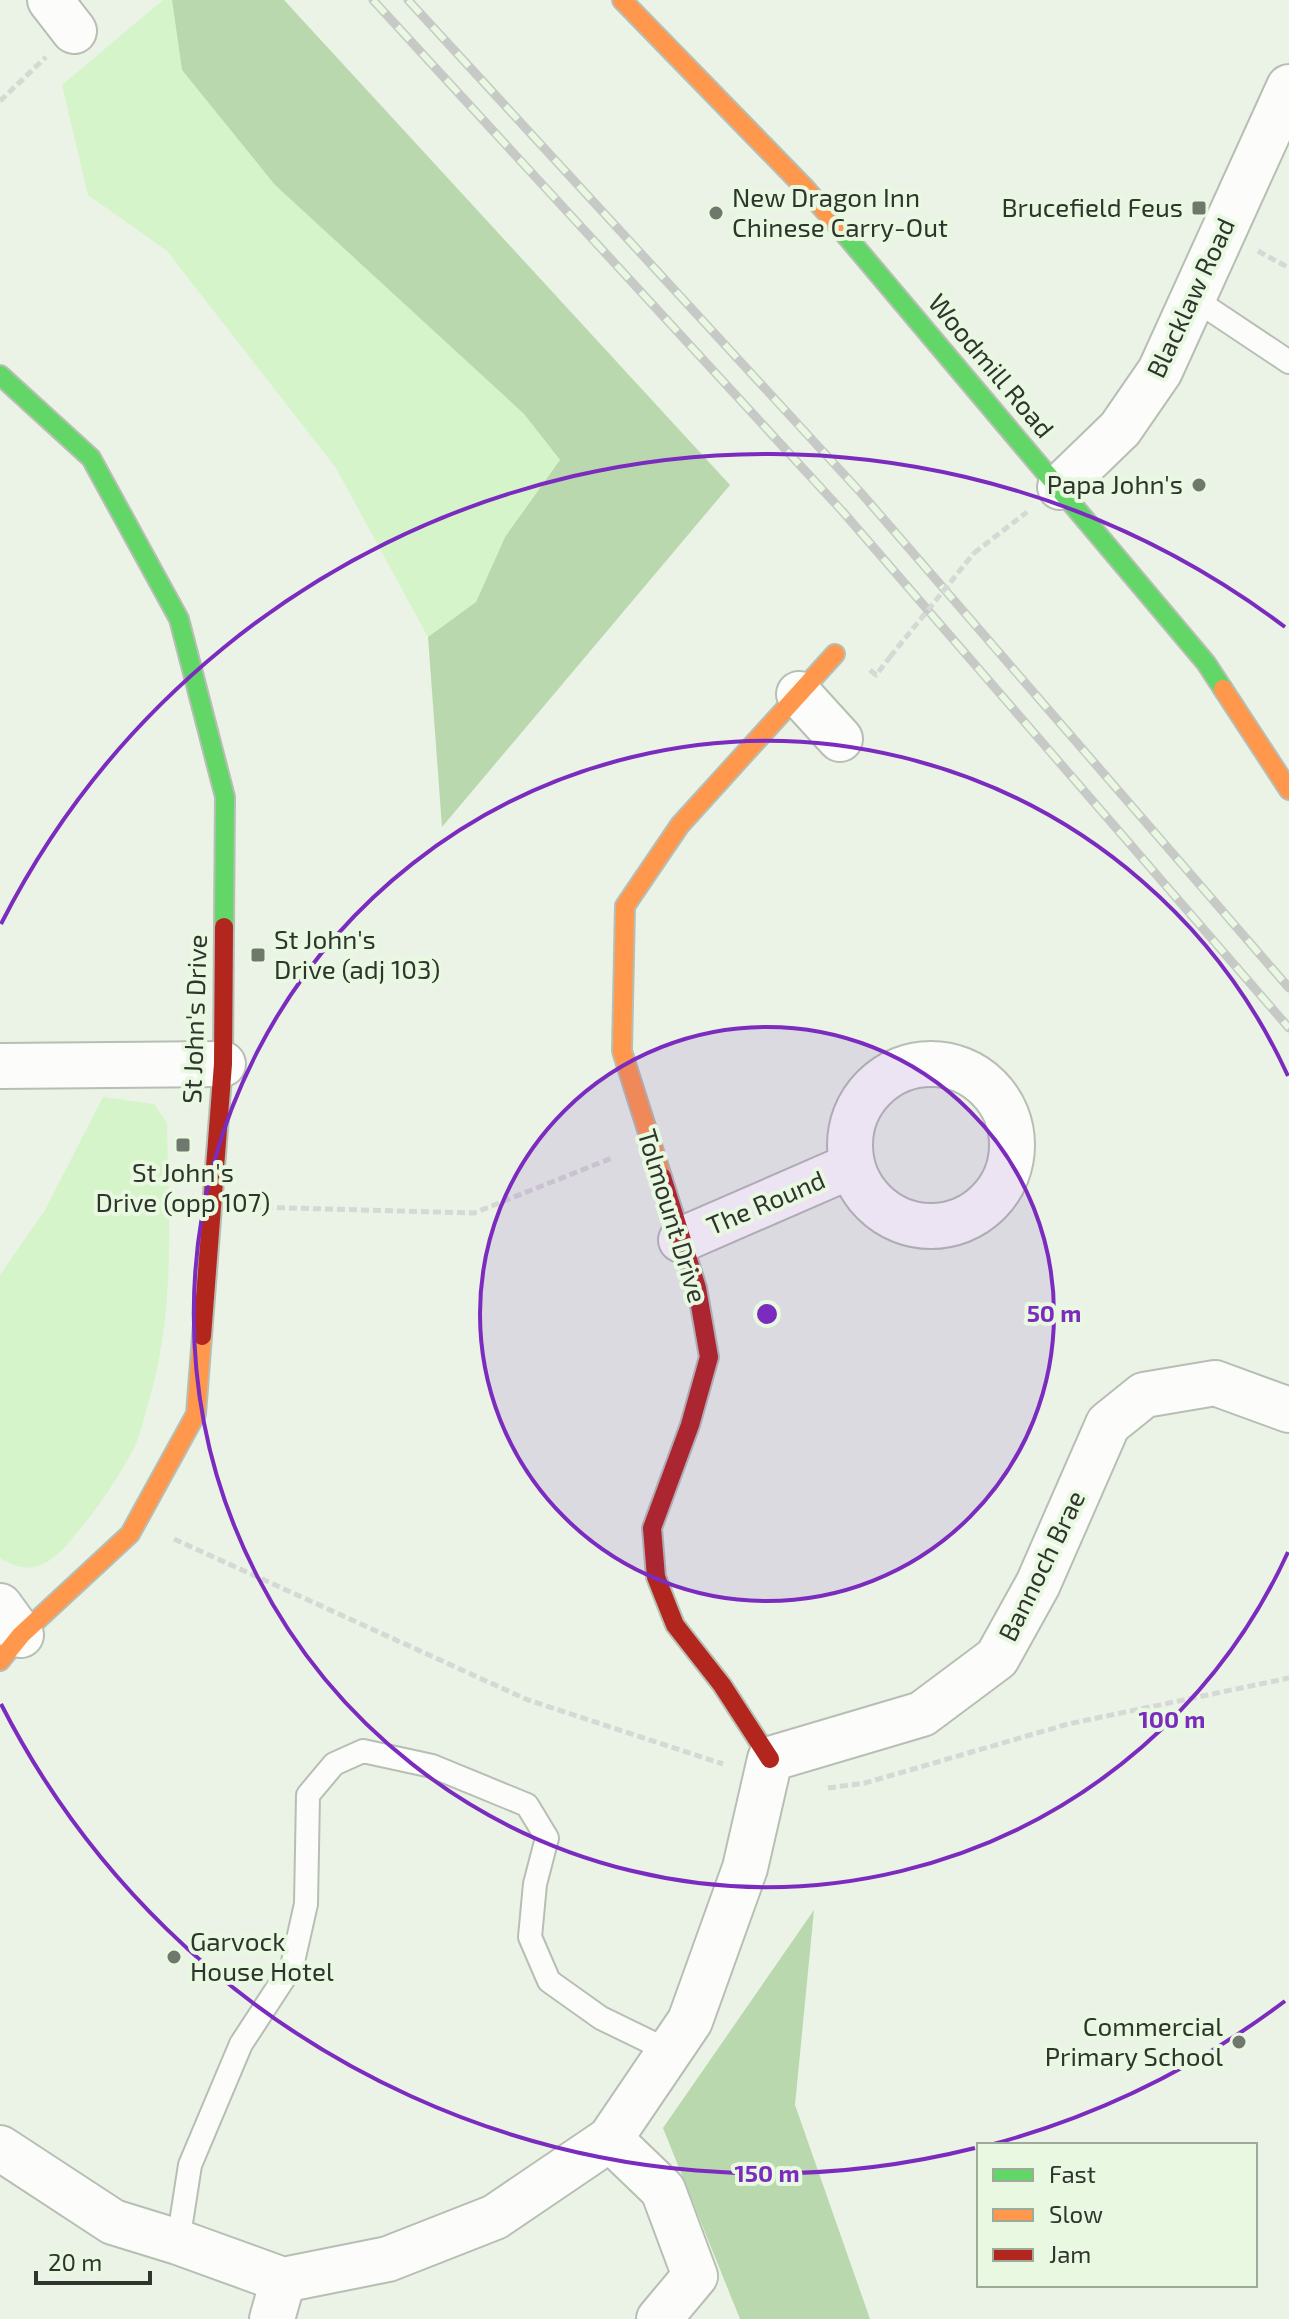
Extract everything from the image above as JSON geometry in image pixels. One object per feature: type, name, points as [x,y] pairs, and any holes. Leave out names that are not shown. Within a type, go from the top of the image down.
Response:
[{"type":"street","name":"Woodmill Road","points":[[622,0],[805,188],[1060,487],[1206,663],[1289,790]]},
{"type":"street","name":"Blacklaw Road","points":[[1060,487],[1120,429],[1160,371],[1289,87]]},
{"type":"street","name":"St John's Drive","points":[[0,375],[91,458],[179,619],[225,797],[223,1064],[196,1414],[130,1534],[7,1634]]},
{"type":"street","name":"Tolmount Drive","points":[[770,1759],[722,1685],[675,1625],[656,1577],[652,1528],[690,1425],[709,1357],[697,1288],[622,1051],[625,906],[680,825],[835,654]]},
{"type":"street","points":[[799,694],[840,739]]},
{"type":"street","points":[[0,1066],[223,1064]]},
{"type":"street","name":"The Round","points":[[681,1240],[851,1166]]},
{"type":"street","name":"Bannoch Brae","points":[[770,1759],[922,1714],[997,1658],[1038,1584],[1108,1424],[1144,1395],[1215,1383],[1289,1410]]},
{"type":"street","points":[[0,2148],[113,2222],[178,2242],[278,2300],[495,2217],[610,2139],[690,2021],[745,1868],[770,1759]]},
{"type":"street","points":[[610,2139],[663,2190],[695,2276],[659,2319]]},
{"type":"lane","points":[[1193,298],[1289,362]]},
{"type":"lane","points":[[178,2242],[190,2165],[241,2044],[292,1966],[306,1904],[308,1795],[334,1764],[363,1751],[432,1766],[527,1805],[547,1838],[535,1884],[530,1937],[549,1981],[601,2018],[669,2051]]},
{"type":"path","points":[[0,101],[62,15]]},
{"type":"path","points":[[876,675],[974,553],[1060,487]]},
{"type":"path","points":[[212,1205],[474,1213],[650,1143]]},
{"type":"green space","points":[[163,0],[172,0],[182,70],[275,185],[524,414],[560,461],[505,537],[476,602],[428,637],[336,468],[167,251],[88,195],[62,85]]},
{"type":"green space","points":[[172,0],[284,0],[730,485],[442,827],[428,637],[476,602],[505,537],[560,460],[524,414],[275,185],[182,70]]},
{"type":"green space","points":[[103,1097],[154,1104],[167,1123],[169,1266],[163,1337],[140,1433],[121,1470],[92,1514],[60,1552],[42,1564],[23,1567],[0,1558],[0,1275],[45,1210]]},
{"type":"green space","points":[[814,1910],[795,2105],[870,2319],[740,2319],[663,2128]]},
{"type":"railway","points":[[373,0],[843,512],[1289,1028]]},
{"type":"railway","points":[[408,0],[862,494],[1289,988]]},
{"type":"traffic: fast","points":[[837,225],[1206,663],[1223,689]]},
{"type":"traffic: fast","points":[[0,375],[91,458],[179,619],[225,797],[224,927]]},
{"type":"traffic: slow","points":[[622,0],[805,188],[837,225]]},
{"type":"traffic: slow","points":[[662,1177],[622,1051],[625,906],[680,825],[835,654]]},
{"type":"traffic: slow","points":[[1223,689],[1289,790]]},
{"type":"traffic: slow","points":[[0,1661],[21,1635],[130,1534],[196,1414],[202,1336]]},
{"type":"traffic: jam","points":[[202,1336],[223,1064],[224,927]]},
{"type":"traffic: jam","points":[[662,1177],[697,1288],[709,1357],[690,1425],[652,1528],[656,1577],[675,1625],[722,1685],[770,1759]]},
{"type":"place","name":"Brucefield Feus","points":[[1199,208]]},
{"type":"place","name":"New Dragon Inn Chinese Carry-Out","points":[[716,213]]},
{"type":"place","name":"Papa John's","points":[[1199,485]]},
{"type":"place","name":"St John's Drive (adj 103)","points":[[258,955]]},
{"type":"place","name":"St John's Drive (opp 107)","points":[[183,1145]]},
{"type":"place","name":"Garvock House Hotel","points":[[174,1957]]},
{"type":"place","name":"Commercial Primary School","points":[[1239,2042]]}]
